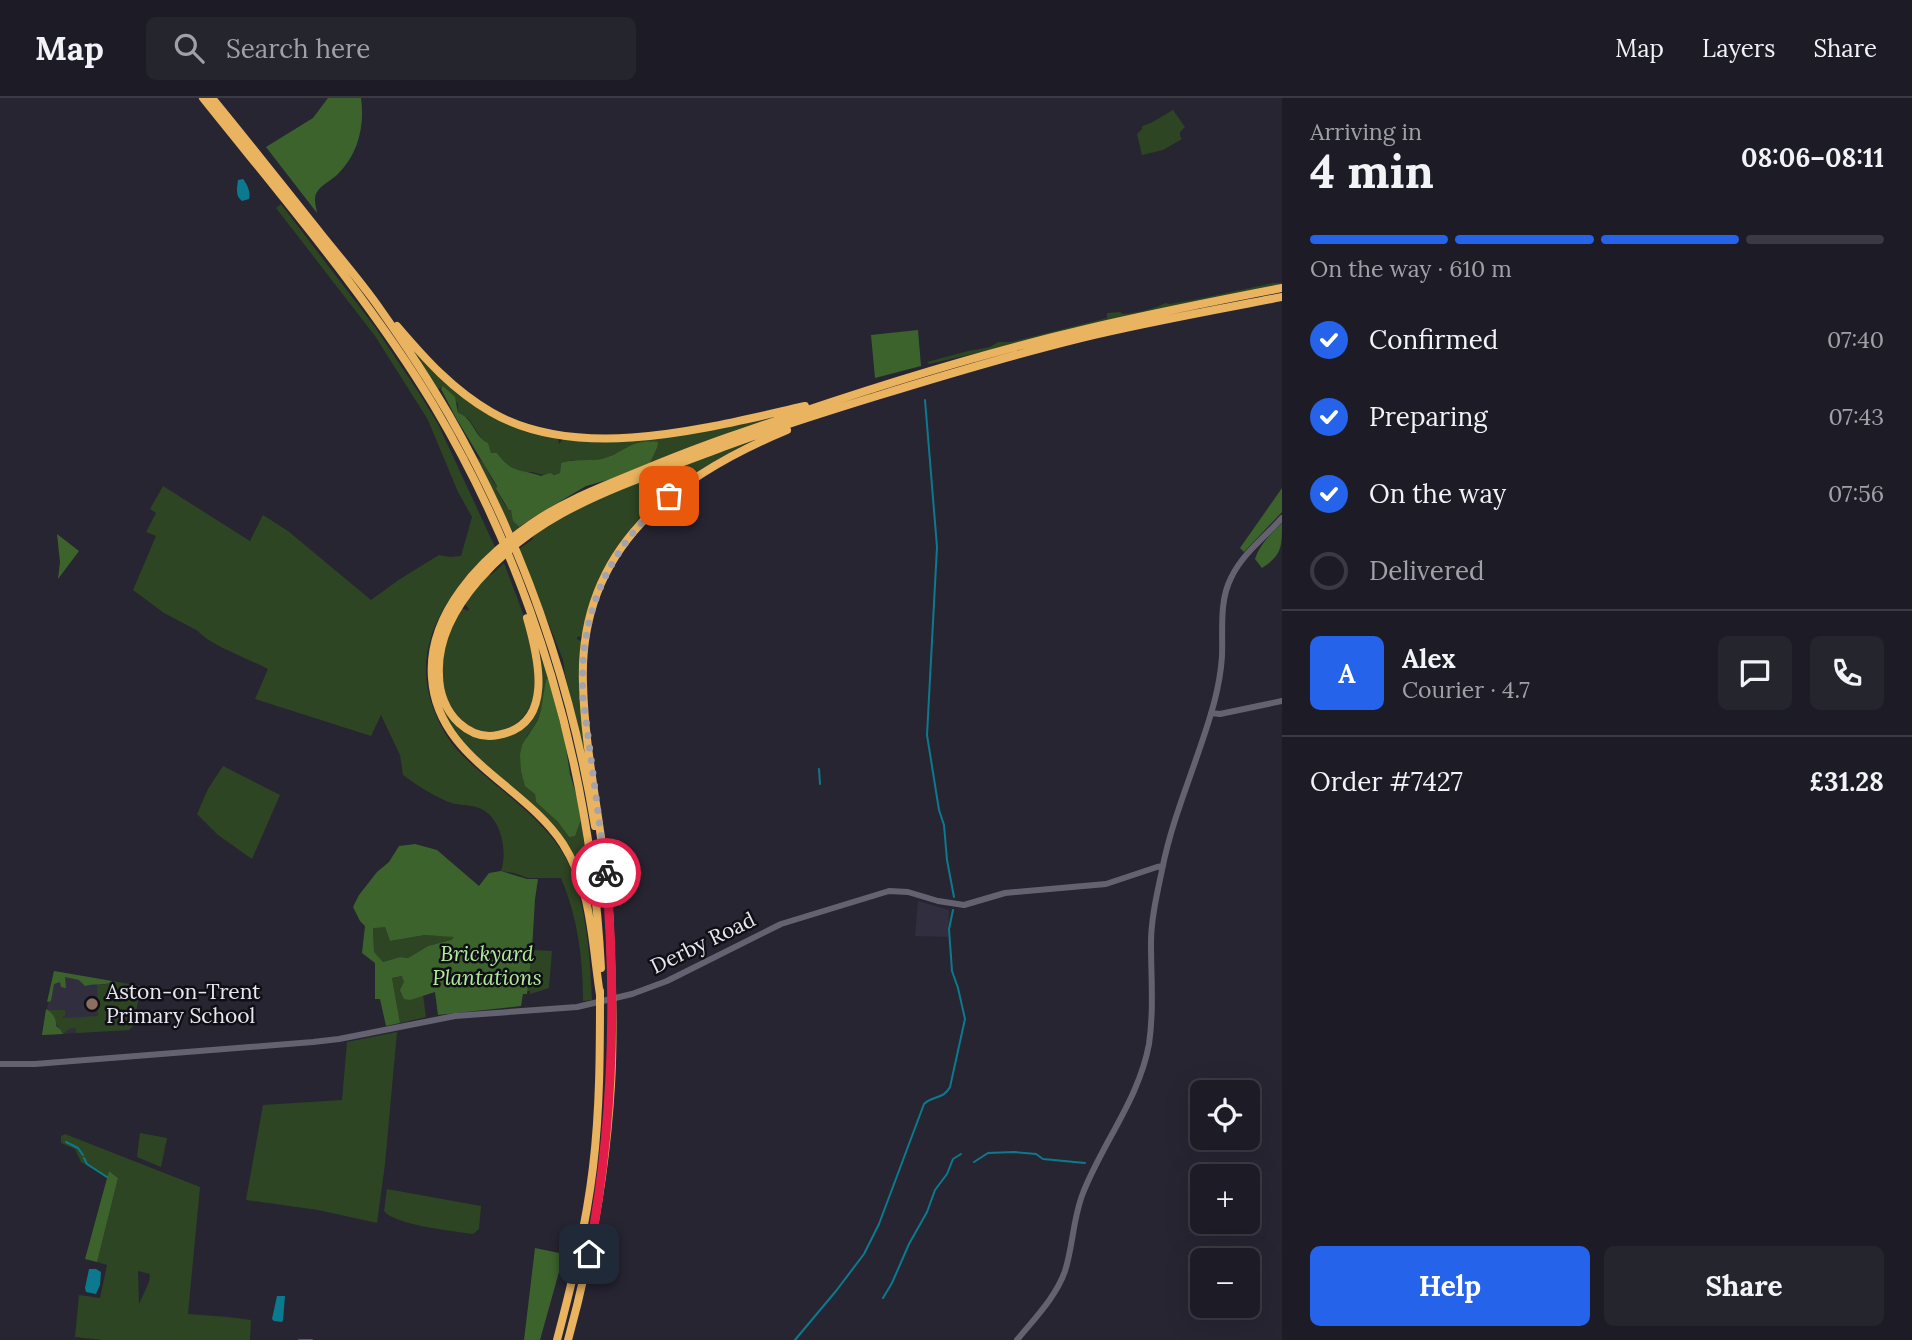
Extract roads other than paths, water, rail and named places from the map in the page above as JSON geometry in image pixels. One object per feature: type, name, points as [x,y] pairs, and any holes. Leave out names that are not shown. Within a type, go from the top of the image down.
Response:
[{"type":"highway","points":[[203,98],[341,273],[414,374],[470,474],[509,558],[545,656],[573,758],[586,827],[600,956],[599,1084],[593,1169],[579,1253],[557,1340]]},
{"type":"highway","points":[[212,98],[379,306],[426,360],[462,393],[514,423],[555,435],[609,438],[669,433],[743,420],[842,397]]},
{"type":"highway","points":[[600,995],[586,901],[569,854],[541,817],[460,744],[442,717],[434,696],[432,660],[437,633],[458,593],[559,507],[594,490],[709,444],[842,397],[950,364],[1081,330],[1282,288]]},
{"type":"highway","points":[[531,529],[569,509],[633,482],[760,433],[980,364],[1081,338],[1282,297]]},
{"type":"highway","points":[[379,306],[463,439],[509,534],[538,609],[566,695],[586,779],[599,854],[611,961]]},
{"type":"highway","points":[[568,1340],[589,1254],[603,1170],[611,1083],[610,929],[583,683],[587,631],[598,591],[626,540],[669,496],[699,474],[740,451],[833,410]]},
{"type":"highway","points":[[486,567],[452,617],[443,639],[438,668],[442,695],[454,718],[475,733],[492,736],[508,733],[524,722],[535,704],[539,690],[536,649],[509,558]]},
{"type":"street","points":[[1017,1340],[1058,1285],[1068,1259],[1082,1195],[1133,1096],[1141,1074],[1152,1024],[1152,932],[1163,866],[1212,709],[1221,668],[1223,605],[1227,587],[1242,560],[1282,518]]},
{"type":"street","points":[[1212,709],[1220,714],[1282,701]]},
{"type":"street","name":"Derby Road","points":[[0,1064],[35,1064],[324,1041],[455,1016],[578,1007],[632,994],[667,981],[780,924],[889,891],[908,892],[964,905],[1005,893],[1106,884],[1163,866]]},
{"type":"water","points":[[243,179],[248,188],[249,199],[242,201],[238,197],[237,189],[238,180]]},
{"type":"water","points":[[89,1269],[101,1272],[96,1294],[86,1292]]},
{"type":"water","points":[[277,1296],[285,1296],[282,1322],[272,1319]]},
{"type":"waterway","points":[[925,400],[937,547],[927,735],[954,897]]},
{"type":"waterway","points":[[819,769],[820,784]]},
{"type":"waterway","points":[[795,1340],[864,1254],[879,1224],[924,1104],[945,1094],[950,1087],[965,1019],[952,971],[949,929],[953,910]]},
{"type":"waterway","points":[[66,1142],[78,1148],[83,1155]]},
{"type":"waterway","points":[[974,1162],[988,1153],[1014,1152],[1036,1154],[1043,1159],[1085,1163]]},
{"type":"waterway","points":[[883,1298],[927,1212],[935,1190],[947,1174],[953,1159],[961,1154]]},
{"type":"waterway","points":[[84,1158],[87,1164],[107,1177]]},
{"type":"waterway","points":[[299,1340],[312,1340]]},
{"type":"place","name":"Aston-on-Trent Primary School","points":[[92,1004]]},
{"type":"park label","name":"Brickyard Plantations","points":[[487,966]]}]
